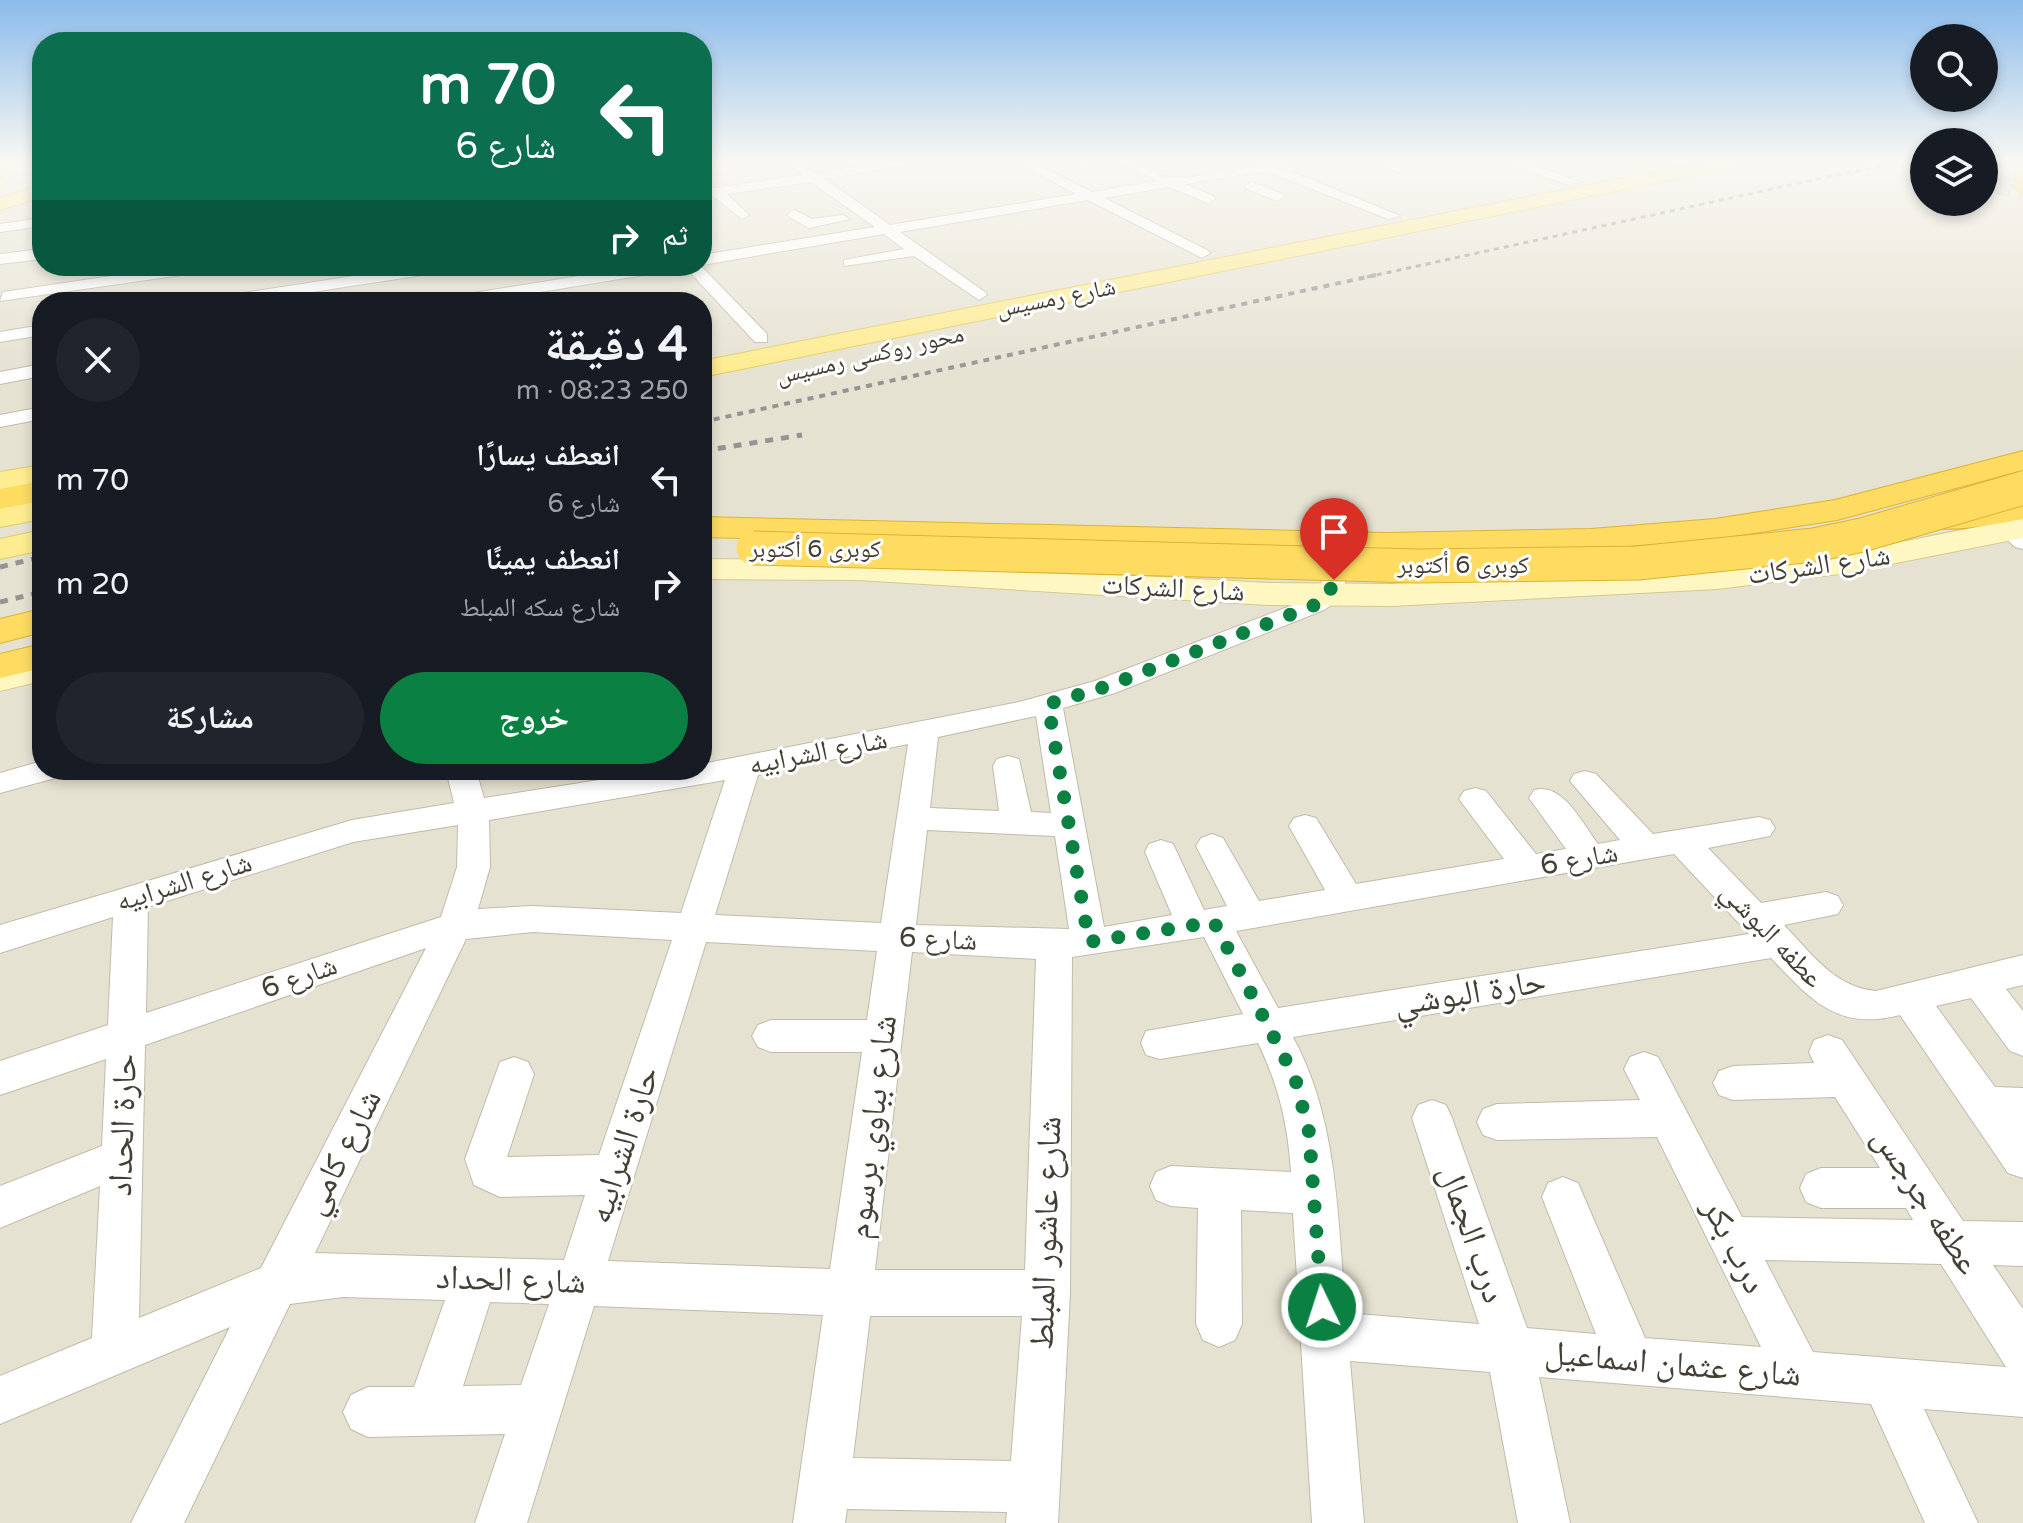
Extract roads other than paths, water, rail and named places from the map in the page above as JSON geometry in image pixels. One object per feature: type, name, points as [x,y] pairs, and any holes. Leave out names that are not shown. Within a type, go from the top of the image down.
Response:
[{"type":"highway","points":[[1883,498],[1882,487],[1890,479],[2023,441]]},
{"type":"highway","name":"كوبرى 6 أكتوبر","points":[[712,527],[1386,543],[1526,541],[1715,529],[1837,510],[2023,460]]},
{"type":"highway","points":[[712,537],[1383,552],[1500,552],[1665,544],[1828,522],[2023,473]]},
{"type":"highway","name":"كوبرى 6 أكتوبر","points":[[712,551],[856,549],[1418,566],[1638,563],[1814,545],[2023,488]]},
{"type":"highway","points":[[0,499],[32,493]]},
{"type":"highway","points":[[712,515],[798,528]]},
{"type":"highway","points":[[1922,517],[2021,522]]},
{"type":"highway","points":[[0,631],[32,623]]},
{"type":"highway","points":[[0,643],[32,635]]},
{"type":"highway","points":[[0,666],[32,658]]},
{"type":"main road","name":"شارع رمسيس","points":[[712,348],[1310,232]]},
{"type":"main road","name":"شارع رمسيس","points":[[712,367],[1385,232]]},
{"type":"main road","name":"محور روكسى رمسيس","points":[[712,391],[1137,295],[1365,236]]},
{"type":"main road","points":[[0,482],[32,477]]},
{"type":"main road","points":[[0,517],[32,511]]},
{"type":"main road","name":"شارع الشركات","points":[[712,566],[1331,588],[1717,579],[1840,564],[2021,522]]},
{"type":"main road","points":[[0,549],[32,542]]},
{"type":"main road","points":[[1294,550],[1324,563],[1331,588]]},
{"type":"main road","points":[[1331,588],[1345,565],[1355,559],[1383,552]]},
{"type":"main road","points":[[0,676],[32,668]]},
{"type":"street","points":[[712,258],[771,245],[870,232]]},
{"type":"street","points":[[889,232],[979,295]]},
{"type":"street","points":[[1161,232],[1202,253]]},
{"type":"street","points":[[749,238],[771,245]]},
{"type":"street","points":[[849,263],[917,251]]},
{"type":"street","points":[[0,259],[32,255]]},
{"type":"street","points":[[82,292],[212,284],[450,284],[547,276]]},
{"type":"street","points":[[1,297],[32,295]]},
{"type":"street","points":[[712,295],[761,338]]},
{"type":"street","points":[[0,337],[32,332]]},
{"type":"street","points":[[0,378],[32,372]]},
{"type":"street","points":[[0,421],[32,415]]},
{"type":"street","name":"شارع الشرابيه","points":[[712,772],[1048,704],[1105,687],[1315,605],[1331,588]]},
{"type":"street","name":"شارع عاشور المبلط","points":[[1033,1505],[1071,943],[1069,825],[1048,704]]},
{"type":"street","name":"شارع بباوي برسوم","points":[[822,1503],[924,731]]},
{"type":"street","points":[[1008,766],[1017,823]]},
{"type":"street","name":"حارة الشرابيه","points":[[501,1523],[745,767]]},
{"type":"street","points":[[0,783],[32,774]]},
{"type":"street","name":"شارع كامي","points":[[157,1523],[454,928],[472,885],[478,849],[473,810],[464,780]]},
{"type":"street","name":"شارع الشرابيه","points":[[0,939],[352,831],[663,780]]},
{"type":"street","points":[[1585,781],[1646,848]]},
{"type":"street","points":[[1545,798],[1590,857]]},
{"type":"street","points":[[1475,799],[1529,868]]},
{"type":"street","points":[[913,818],[1069,825]]},
{"type":"street","points":[[1305,826],[1348,900]]},
{"type":"street","name":"شارع 6","points":[[0,1078],[429,933],[482,922],[533,919],[1071,943],[1348,900],[1759,828]]},
{"type":"street","name":"عطفه البوشي","points":[[1681,841],[1826,992],[1852,1004],[1892,1002]]},
{"type":"street","points":[[1212,846],[1219,921]]},
{"type":"street","points":[[1161,852],[1219,921],[1271,1026],[1298,1092],[1309,1132],[1338,1523]]},
{"type":"street","name":"حارة الحداد","points":[[115,1352],[131,899]]},
{"type":"street","name":"حارة البوشي","points":[[1160,1043],[1271,1026],[1766,930],[1826,905]]},
{"type":"street","points":[[2023,970],[1892,1002],[1984,1104],[2023,1159]]},
{"type":"street","points":[[1979,981],[2023,1040]]},
{"type":"street","points":[[771,1036],[884,1036]]},
{"type":"street","name":"عطفه جرجس","points":[[1733,1083],[1838,1065],[2023,1351]]},
{"type":"street","name":"درب بكر","points":[[1644,1069],[1799,1374]]},
{"type":"street","points":[[514,1074],[486,1159],[489,1171],[500,1177],[614,1175]]},
{"type":"street","points":[[1984,1104],[2023,1106]]},
{"type":"street","name":"درب الجمال","points":[[1432,1118],[1484,1265],[1510,1350],[1544,1523]]},
{"type":"street","points":[[1497,1122],[1669,1118]]},
{"type":"street","points":[[0,1207],[122,1157]]},
{"type":"street","points":[[1171,1186],[1314,1194]]},
{"type":"street","points":[[1821,1188],[1917,1188]]},
{"type":"street","points":[[1219,1324],[1220,1189]]},
{"type":"street","points":[[1563,1197],[1631,1361]]},
{"type":"street","points":[[1730,1238],[2023,1244]]},
{"type":"street","name":"شارع الحداد","points":[[0,1400],[275,1285],[310,1276],[343,1274],[850,1293],[1047,1293]]},
{"type":"street","points":[[430,1411],[475,1279]]},
{"type":"street","name":"شارع عثمان اسماعيل","points":[[1324,1335],[2023,1393]]},
{"type":"street","points":[[1885,1381],[1952,1523]]},
{"type":"street","points":[[368,1412],[538,1409]]},
{"type":"street","points":[[822,1503],[1033,1505]]},
{"type":"railway","points":[[1367,277],[1574,232]]},
{"type":"railway","points":[[712,420],[1376,275]]},
{"type":"railway","points":[[712,449],[802,435]]},
{"type":"railway","points":[[0,567],[32,559]]},
{"type":"railway","points":[[0,602],[32,594]]}]
